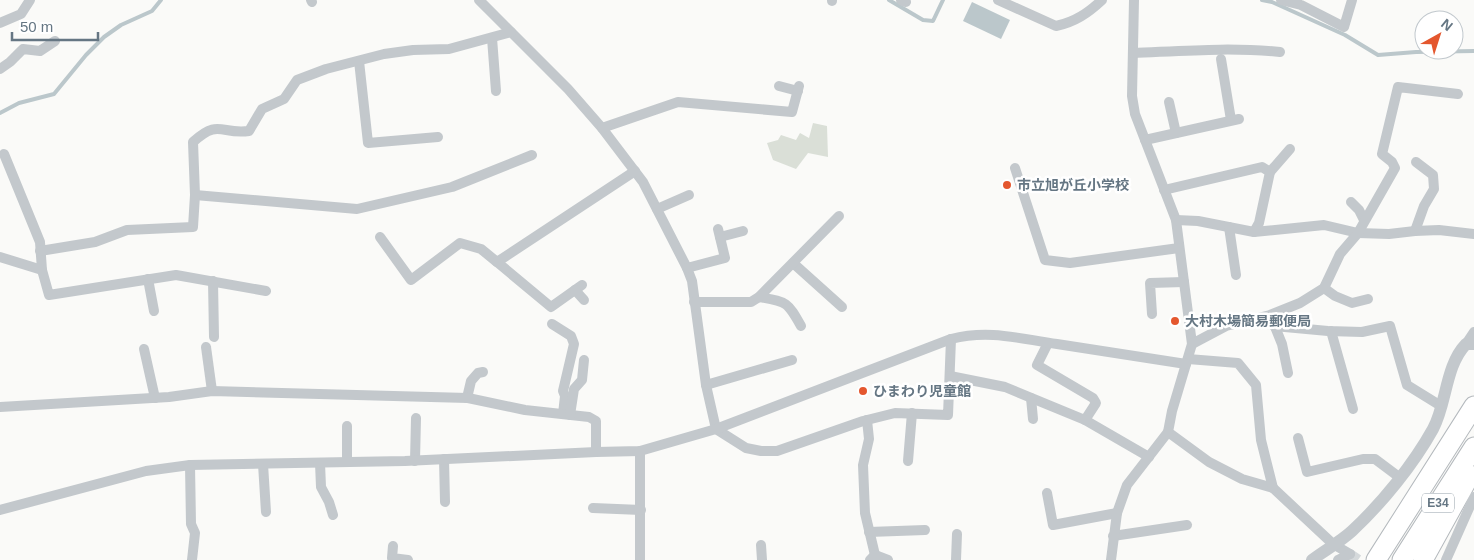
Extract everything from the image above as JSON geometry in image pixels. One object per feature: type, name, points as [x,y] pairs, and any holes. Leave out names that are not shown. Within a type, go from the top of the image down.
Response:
[{"type":"highway","name":"E34","points":[[1376,560],[1474,406]]},
{"type":"highway","name":"E34","points":[[1402,560],[1474,446]]},
{"type":"highway","points":[[1423,560],[1474,467]]},
{"type":"highway","points":[[1369,560],[1406,512]]},
{"type":"street","points":[[0,23],[21,14],[30,0]]},
{"type":"street","points":[[479,0],[568,88],[602,128],[643,182],[692,281],[706,385],[716,429],[746,448],[761,451],[777,451],[867,420],[895,413],[948,415],[951,339]]},
{"type":"street","points":[[998,0],[1056,26],[1067,24],[1086,14],[1102,0]]},
{"type":"street","points":[[1111,560],[1113,536],[1127,485],[1168,432],[1192,344],[1176,220],[1135,114],[1132,96],[1134,0]]},
{"type":"street","points":[[1281,0],[1301,5],[1344,27],[1352,0]]},
{"type":"street","points":[[40,251],[95,242],[127,230],[193,227],[195,195],[193,142],[208,129],[222,128],[252,134],[262,110],[284,99],[297,80],[384,54],[413,50],[449,50],[511,32]]},
{"type":"street","points":[[492,38],[496,91]]},
{"type":"street","points":[[0,69],[23,49],[40,51],[55,41]]},
{"type":"street","points":[[1133,53],[1215,50],[1280,52]]},
{"type":"street","points":[[1145,140],[1235,120],[1221,59]]},
{"type":"street","points":[[359,61],[368,143],[438,137]]},
{"type":"street","points":[[602,128],[678,102],[792,112],[798,88],[779,86]]},
{"type":"street","points":[[1192,344],[1226,326],[1270,315],[1300,303],[1324,288],[1340,254],[1358,233],[1395,168],[1392,162],[1382,154],[1398,87],[1458,94]]},
{"type":"street","points":[[1169,102],[1176,133]]},
{"type":"street","points":[[1254,232],[1259,223],[1270,172],[1290,149]]},
{"type":"street","points":[[4,154],[40,242],[42,270],[49,295],[176,275],[266,291]]},
{"type":"street","points":[[195,195],[357,209],[452,187],[532,155]]},
{"type":"street","points":[[1415,230],[1424,206],[1434,189],[1433,175],[1416,162]]},
{"type":"street","points":[[1164,190],[1262,167],[1270,172]]},
{"type":"street","points":[[1015,168],[1045,260],[1070,263],[1179,248]]},
{"type":"street","points":[[497,262],[635,171]]},
{"type":"street","points":[[657,209],[689,195]]},
{"type":"street","points":[[1351,202],[1359,210],[1364,220]]},
{"type":"street","points":[[694,302],[751,302],[759,297],[839,216]]},
{"type":"street","points":[[1176,220],[1198,221],[1254,232],[1324,226],[1358,233],[1389,234],[1415,230],[1439,230],[1474,234]]},
{"type":"street","points":[[1229,228],[1236,275]]},
{"type":"street","points":[[687,268],[725,258],[719,233],[744,231]]},
{"type":"street","points":[[380,237],[411,280],[460,243],[481,249],[551,307],[578,288],[584,300]]},
{"type":"street","points":[[0,257],[42,270]]},
{"type":"street","points":[[793,263],[842,307]]},
{"type":"street","points":[[148,279],[154,311]]},
{"type":"street","points":[[213,282],[214,337]]},
{"type":"street","points":[[1152,314],[1150,283],[1184,282]]},
{"type":"street","points":[[1324,288],[1335,296],[1352,303],[1368,299]]},
{"type":"street","points":[[759,297],[781,301],[786,304],[801,326]]},
{"type":"street","points":[[1270,315],[1282,344],[1288,373]]},
{"type":"street","points":[[552,324],[571,336],[574,344],[563,391],[566,396],[566,414]]},
{"type":"street","points":[[1274,326],[1331,332],[1362,332],[1390,326],[1407,385],[1441,406]]},
{"type":"street","points":[[1331,332],[1353,409]]},
{"type":"street","points":[[1312,560],[1351,532],[1399,477],[1433,428],[1451,371],[1462,348],[1470,344],[1474,332]]},
{"type":"street","points":[[0,510],[146,471],[190,465],[415,461],[640,451],[716,429],[951,339],[962,336],[1011,335],[1048,343],[1187,362],[1238,363],[1256,385],[1261,440],[1273,488]]},
{"type":"street","points":[[1048,343],[1037,365],[1093,398],[1096,403],[1085,420]]},
{"type":"street","points":[[206,347],[212,391]]},
{"type":"street","points":[[144,349],[155,398]]},
{"type":"street","points":[[566,414],[574,389],[582,380],[584,360]]},
{"type":"street","points":[[706,385],[792,360]]},
{"type":"street","points":[[467,398],[471,381],[478,373],[483,372]]},
{"type":"street","points":[[950,376],[1005,387],[1085,420],[1149,457]]},
{"type":"street","points":[[0,407],[155,398],[212,391],[467,398],[525,410],[589,416],[596,421],[596,452]]},
{"type":"street","points":[[1031,398],[1033,419]]},
{"type":"street","points":[[908,461],[912,413]]},
{"type":"street","points":[[415,461],[416,418]]},
{"type":"street","points":[[867,420],[869,439],[864,465],[865,513],[873,557],[888,560]]},
{"type":"street","points":[[347,426],[347,462]]},
{"type":"street","points":[[1168,432],[1209,462],[1242,479],[1273,488],[1333,544],[1350,554],[1338,560]]},
{"type":"street","points":[[1298,438],[1307,472],[1363,459],[1376,459],[1399,477]]},
{"type":"street","points":[[640,451],[640,560]]},
{"type":"street","points":[[444,459],[446,502]]},
{"type":"street","points":[[320,463],[321,487],[333,515]]},
{"type":"street","points":[[263,464],[266,512]]},
{"type":"street","points":[[190,465],[191,524],[195,533],[192,560]]},
{"type":"street","points":[[1047,493],[1053,525],[1118,514]]},
{"type":"street","points":[[1446,560],[1474,497]]},
{"type":"street","points":[[593,508],[641,510]]},
{"type":"street","points":[[1113,536],[1187,525]]},
{"type":"street","points":[[869,532],[925,530]]},
{"type":"street","points":[[956,560],[957,534]]},
{"type":"street","points":[[761,545],[762,560]]},
{"type":"street","points":[[393,546],[388,558],[408,560]]},
{"type":"shaded area","points":[[972,2],[1010,20],[1001,39],[963,21]]},
{"type":"shaded area","points":[[813,123],[827,126],[828,157],[808,153],[796,169],[773,160],[767,143],[778,140],[781,135],[796,140],[800,133],[809,138]]},
{"type":"waterway","points":[[0,113],[19,103],[54,94],[86,55],[104,37],[121,25],[152,11],[161,0]]},
{"type":"waterway","points":[[889,0],[923,20],[933,21],[943,0]]},
{"type":"waterway","points":[[1262,0],[1272,2],[1345,35],[1378,55],[1474,51]]},
{"type":"tunnel","points":[[1350,554],[1359,560]]},
{"type":"place","name":"市立旭が丘小学校","points":[[1007,185]]},
{"type":"place","name":"大村木場簡易郵便局","points":[[1175,321]]},
{"type":"place","name":"ひまわり児童館","points":[[863,391]]}]
